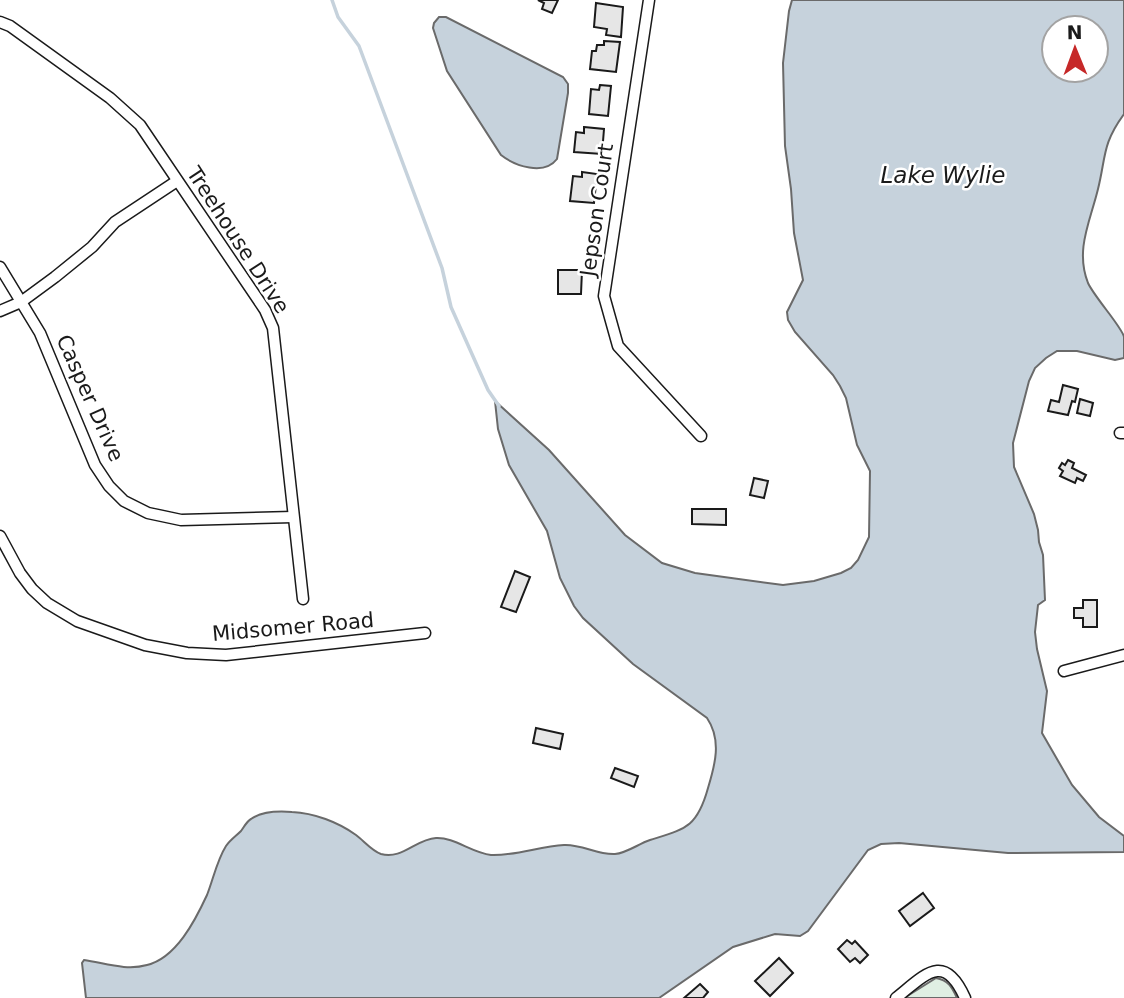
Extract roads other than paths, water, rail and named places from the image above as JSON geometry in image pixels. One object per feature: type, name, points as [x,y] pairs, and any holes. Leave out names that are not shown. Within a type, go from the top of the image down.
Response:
[{"type":"street","name":"Jepson Court","points":[[649,0],[604,296],[618,346],[701,436]]},
{"type":"street","name":"Treehouse Drive","points":[[0,22],[27,38],[140,125],[265,310],[273,328],[303,599]]},
{"type":"street","points":[[0,312],[21,302],[55,277],[92,247],[115,222],[177,181]]},
{"type":"street","name":"Casper Drive","points":[[0,267],[40,333],[95,465],[109,486],[124,501],[148,513],[181,520],[293,517]]},
{"type":"street","name":"Midsomer Road","points":[[0,536],[20,573],[47,603],[78,621],[145,645],[187,653],[226,655],[425,634]]},
{"type":"street","points":[[1063,671],[1124,654]]},
{"type":"street","points":[[896,998],[930,973],[944,971],[953,976],[965,998]]},
{"type":"water","name":"Lake Wylie","points":[[792,0],[1124,0],[1124,114],[1106,151],[1085,236],[1083,259],[1088,283],[1122,332],[1124,358],[1115,360],[1077,351],[1057,351],[1046,358],[1035,368],[1029,381],[1013,443],[1014,467],[1034,514],[1043,555],[1045,600],[1038,605],[1035,632],[1047,691],[1042,733],[1072,785],[1099,817],[1124,836],[1124,852],[1008,853],[899,843],[881,844],[868,850],[808,931],[800,936],[775,934],[733,947],[659,998],[86,998],[82,963],[84,960],[139,967],[157,961],[176,947],[207,895],[226,846],[248,821],[260,814],[287,812],[317,816],[342,826],[374,851],[389,855],[436,838],[450,840],[491,855],[564,845],[615,854],[672,833],[694,819],[704,801],[715,762],[716,744],[712,726],[707,718],[633,664],[583,618],[574,606],[560,578],[547,531],[509,465],[498,429],[495,401],[549,450],[625,535],[662,563],[695,573],[783,585],[814,581],[841,573],[851,568],[858,560],[869,537],[870,471],[857,445],[846,398],[840,386],[788,320],[787,312],[803,280],[794,233],[785,146],[783,63]]},
{"type":"water","points":[[439,17],[446,17],[563,77],[568,84],[568,93],[557,159],[551,164],[529,168],[501,155],[447,71],[433,28]]},
{"type":"waterway","points":[[332,0],[338,17],[359,46],[442,268],[451,307],[488,390],[499,406]]}]
